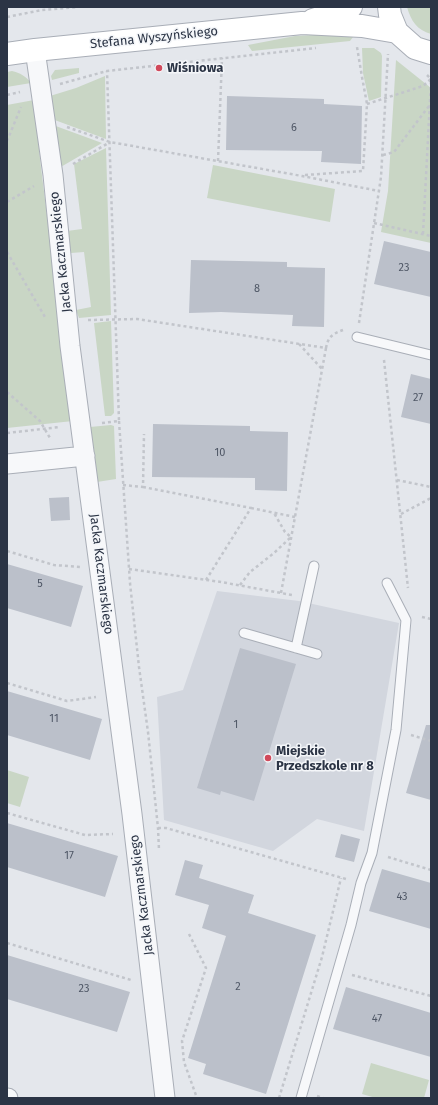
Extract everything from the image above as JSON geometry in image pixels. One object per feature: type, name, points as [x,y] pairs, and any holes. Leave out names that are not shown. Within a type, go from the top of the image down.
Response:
[{"type":"street","name":"Stefana Wyszyńskiego","points":[[302,24],[351,7]]},
{"type":"street","points":[[389,7],[393,40],[431,53]]},
{"type":"street","name":"Stefana Wyszyńskiego","points":[[7,54],[302,24],[362,26],[393,40]]},
{"type":"street","name":"Jacka Kaczmarskiego","points":[[35,50],[53,175],[68,321],[134,833],[165,1098]]},
{"type":"street","points":[[7,464],[85,456]]},
{"type":"lane","points":[[357,337],[431,355]]},
{"type":"lane","points":[[296,648],[314,566]]},
{"type":"lane","points":[[301,1098],[351,925],[361,883],[372,853],[396,730],[406,620],[387,583]]},
{"type":"lane","points":[[244,633],[317,654]]},
{"type":"path","points":[[7,17],[55,8],[77,7]]},
{"type":"path","points":[[353,327],[359,324],[379,191],[383,155],[386,97],[393,40]]},
{"type":"path","points":[[302,176],[363,171],[367,104],[357,42]]},
{"type":"path","points":[[56,86],[107,71],[319,48]]},
{"type":"path","points":[[218,161],[222,58]]},
{"type":"path","points":[[107,71],[115,318],[123,485],[129,569],[139,667],[148,732],[158,828],[159,855]]},
{"type":"path","points":[[423,234],[431,80],[426,74]]},
{"type":"path","points":[[367,104],[423,86],[431,80]]},
{"type":"path","points":[[7,141],[23,102]]},
{"type":"path","points":[[383,155],[394,152],[430,104]]},
{"type":"path","points":[[44,118],[110,142],[379,191]]},
{"type":"path","points":[[7,202],[110,142]]},
{"type":"path","points":[[374,223],[431,236]]},
{"type":"path","points":[[7,252],[46,320]]},
{"type":"path","points":[[68,321],[137,318],[326,348]]},
{"type":"path","points":[[281,593],[328,339],[333,333],[346,329]]},
{"type":"path","points":[[298,344],[322,369]]},
{"type":"path","points":[[384,356],[409,593]]},
{"type":"path","points":[[7,392],[40,421],[63,459]]},
{"type":"path","points":[[98,423],[119,421]]},
{"type":"path","points":[[7,433],[66,426]]},
{"type":"path","points":[[143,487],[144,434]]},
{"type":"path","points":[[397,480],[431,487]]},
{"type":"path","points":[[123,485],[143,487],[295,517]]},
{"type":"path","points":[[401,514],[431,498]]},
{"type":"path","points":[[206,580],[251,508]]},
{"type":"path","points":[[274,513],[285,532],[291,537]]},
{"type":"path","points":[[240,585],[250,572],[291,537]]},
{"type":"path","points":[[7,551],[54,565],[100,569]]},
{"type":"path","points":[[129,569],[240,585],[275,592]]},
{"type":"path","points":[[7,683],[67,701],[116,694]]},
{"type":"path","points":[[396,730],[431,741]]},
{"type":"path","points":[[7,813],[85,835],[134,833]]},
{"type":"path","points":[[158,828],[166,828],[361,883]]},
{"type":"path","points":[[372,853],[431,870]]},
{"type":"path","points":[[279,1098],[322,958],[341,878]]},
{"type":"path","points":[[189,934],[206,968],[182,1041],[184,1062],[197,1098]]},
{"type":"path","points":[[7,943],[131,980]]},
{"type":"path","points":[[338,971],[431,996]]},
{"type":"shaded area","name":"Miejskie Przedszkole nr 8","points":[[217,591],[299,601],[399,623],[364,831],[317,819],[273,851],[164,820],[157,697],[183,690]]},
{"type":"green space","points":[[407,7],[431,7],[431,34],[422,30],[415,24],[410,17]]},
{"type":"green space","points":[[353,33],[353,37],[350,41],[252,51],[248,45],[295,36]]},
{"type":"green space","points":[[362,48],[374,48],[381,53],[382,56],[381,97],[369,101],[363,73]]},
{"type":"green space","points":[[396,60],[431,88],[431,243],[381,232],[388,191]]},
{"type":"green space","points":[[79,68],[79,73],[52,80],[51,76],[55,70]]},
{"type":"green space","points":[[12,71],[23,75],[31,83],[7,87],[7,72]]},
{"type":"green space","points":[[105,76],[106,139],[52,119],[50,96],[76,88]]},
{"type":"green space","points":[[34,100],[41,168],[73,421],[7,428],[7,105]]},
{"type":"green space","points":[[53,125],[102,143],[59,168]]},
{"type":"green space","points":[[106,148],[111,315],[79,318],[76,310],[91,307],[84,252],[71,253],[67,231],[82,229],[74,164]]},
{"type":"green space","points":[[213,165],[335,189],[330,222],[207,198]]},
{"type":"green space","points":[[111,321],[114,413],[111,416],[105,416],[94,323]]},
{"type":"green space","points":[[114,426],[116,479],[97,482],[90,427]]},
{"type":"green space","points":[[7,770],[29,777],[20,807],[7,803]]},
{"type":"green space","points":[[371,1063],[429,1080],[424,1098],[376,1098],[362,1094]]},
{"type":"building","points":[[227,96],[324,99],[324,104],[362,106],[361,164],[321,162],[322,151],[226,150]]},
{"type":"building","points":[[384,241],[431,252],[431,297],[374,284]]},
{"type":"building","points":[[191,260],[287,262],[287,267],[325,268],[324,327],[292,326],[293,315],[221,312],[189,313]]},
{"type":"building","points":[[411,374],[431,379],[431,424],[401,417]]},
{"type":"building","points":[[153,424],[250,426],[250,431],[288,432],[287,491],[255,490],[255,478],[152,477]]},
{"type":"building","points":[[69,497],[70,520],[51,521],[49,498]]},
{"type":"building","points":[[7,564],[83,586],[71,627],[7,608]]},
{"type":"building","points":[[240,648],[296,664],[254,801],[221,791],[220,795],[197,788]]},
{"type":"building","points":[[7,691],[102,719],[90,760],[7,735]]},
{"type":"building","points":[[426,725],[431,725],[431,800],[406,793]]},
{"type":"building","points":[[7,823],[118,856],[105,897],[7,867]]},
{"type":"building","points":[[341,834],[360,839],[354,862],[335,857]]},
{"type":"building","points":[[185,860],[203,865],[199,878],[254,895],[248,913],[316,935],[266,1094],[203,1074],[206,1064],[188,1058],[226,936],[202,928],[209,905],[175,895]]},
{"type":"building","points":[[382,869],[431,883],[431,929],[369,911]]},
{"type":"building","points":[[7,955],[130,992],[117,1032],[7,999]]},
{"type":"building","points":[[346,987],[431,1013],[431,1057],[333,1029]]},
{"type":"place","name":"Wiśniowa","points":[[159,68]]},
{"type":"place","name":"Miejskie Przedszkole nr 8","points":[[268,758]]}]
